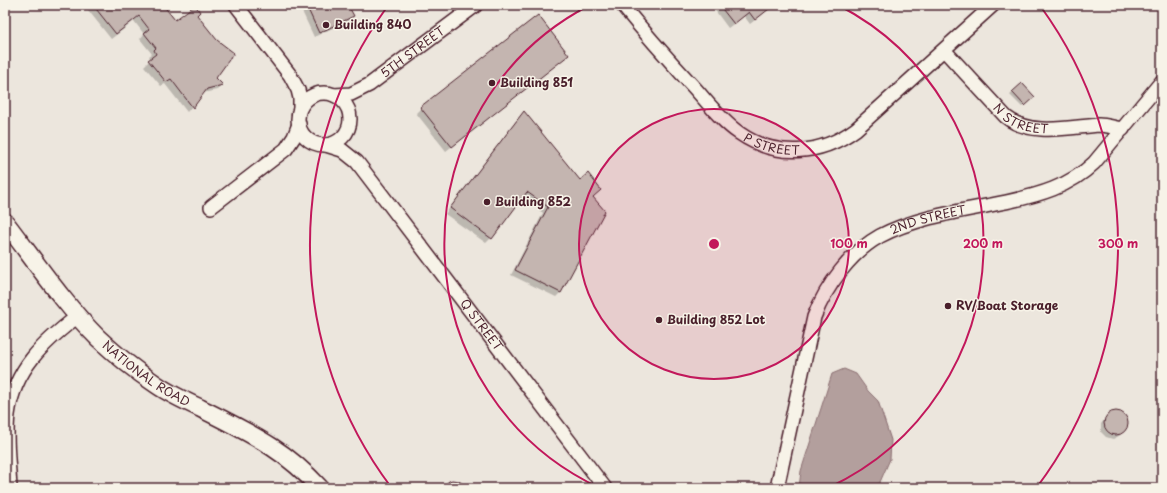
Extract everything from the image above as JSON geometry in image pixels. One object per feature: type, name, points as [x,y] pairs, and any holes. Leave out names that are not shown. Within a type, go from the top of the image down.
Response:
[{"type":"main road","name":"NATIONAL ROAD","points":[[5,222],[78,316],[116,355],[170,393],[243,430],[272,447],[313,480],[320,488]]},
{"type":"street","points":[[236,5],[290,75],[298,90],[300,98],[299,124],[294,137],[286,149]]},
{"type":"street","name":"5TH STREET","points":[[334,95],[351,94],[369,85],[476,5]]},
{"type":"street","name":"P STREET","points":[[622,5],[659,49],[730,126],[740,134],[758,143],[777,149],[797,151],[816,148],[832,143],[848,135],[993,5]]},
{"type":"street","name":"N STREET","points":[[944,50],[1006,117],[1017,124],[1051,129],[1068,129],[1100,125],[1123,129]]},
{"type":"street","points":[[211,207],[286,149],[300,144],[333,144],[342,137],[349,121],[347,105],[344,101],[334,95],[318,93],[303,85],[290,75]]},
{"type":"street","name":"2ND STREET","points":[[778,488],[814,317],[826,292],[846,265],[872,241],[902,226],[943,215],[1027,197],[1065,184],[1087,170],[1162,81]]},
{"type":"street","name":"5TH STREET","points":[[349,121],[356,100],[369,85]]},
{"type":"street","points":[[300,108],[307,99],[318,93]]},
{"type":"street","name":"Q STREET","points":[[349,121],[352,151],[357,162],[605,488]]},
{"type":"street","points":[[299,124],[303,135],[313,143]]},
{"type":"street","name":"Q STREET","points":[[326,145],[342,150],[357,162]]},
{"type":"street","points":[[10,488],[8,416],[16,384],[38,351],[59,330],[78,316]]},
{"type":"shaded area","points":[[844,369],[856,374],[868,391],[878,401],[891,440],[890,459],[880,482],[873,488],[799,488],[801,471],[832,374]]},
{"type":"building","points":[[93,5],[163,5],[175,20],[195,5],[200,12],[197,15],[217,40],[234,53],[216,78],[223,85],[207,89],[193,108],[171,79],[166,82],[148,60],[156,54],[154,50],[156,48],[144,33],[149,29],[139,16],[116,34]]},
{"type":"building","name":"Building 840","points":[[306,5],[348,5],[354,16],[319,33]]},
{"type":"building","points":[[719,5],[774,5],[755,20],[749,12],[734,24]]},
{"type":"building","name":"Building 851","points":[[538,15],[569,55],[452,147],[420,107]]},
{"type":"building","points":[[1022,83],[1035,97],[1025,106],[1012,92]]},
{"type":"building","name":"Building 852","points":[[524,111],[580,180],[588,173],[601,190],[593,197],[605,211],[561,293],[515,270],[548,207],[527,192],[492,239],[450,208]]},
{"type":"building","points":[[1111,411],[1121,411],[1128,418],[1128,428],[1121,435],[1111,435],[1104,428],[1104,418]]},
{"type":"building","points":[[452,480],[459,481],[468,488],[441,488]]},
{"type":"place","name":"Building 840","points":[[326,25]]},
{"type":"place","name":"Building 851","points":[[492,83]]},
{"type":"place","name":"Building 852","points":[[487,202]]},
{"type":"place","name":"RV/Boat Storage","points":[[948,306]]},
{"type":"place","name":"Building 852 Lot","points":[[659,320]]}]
